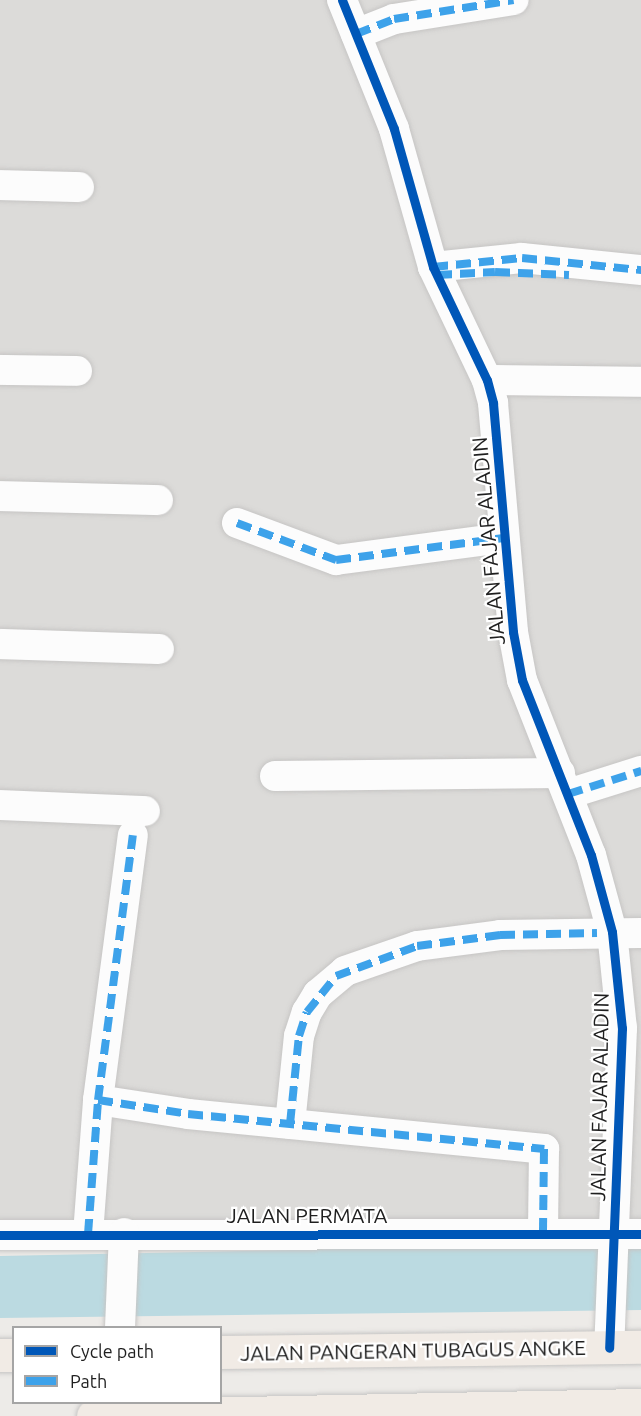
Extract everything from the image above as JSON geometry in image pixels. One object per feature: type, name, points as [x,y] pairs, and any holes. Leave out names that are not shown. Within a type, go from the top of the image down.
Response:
[{"type":"main road","name":"JALAN PANGERAN TUBAGUS ANGKE","points":[[222,1352],[620,1343]]},
{"type":"main road","points":[[93,1416],[481,1411],[641,1405]]},
{"type":"street","name":"JALAN FAJAR ALADIN","points":[[342,0],[394,129],[435,271],[487,380],[493,403],[513,632],[522,680],[596,871],[612,932],[622,1028],[623,1236],[620,1343]]},
{"type":"street","points":[[356,34],[394,19],[513,0]]},
{"type":"street","points":[[0,185],[79,187]]},
{"type":"street","points":[[435,271],[522,258],[641,270]]},
{"type":"street","points":[[435,271],[569,275]]},
{"type":"street","points":[[0,370],[77,371]]},
{"type":"street","points":[[487,380],[641,382]]},
{"type":"street","points":[[0,496],[158,500]]},
{"type":"street","points":[[237,522],[336,560],[504,538]]},
{"type":"street","points":[[0,644],[159,649]]},
{"type":"street","points":[[275,776],[564,784],[641,771]]},
{"type":"street","points":[[0,806],[139,823],[98,1100],[88,1234]]},
{"type":"street","points":[[290,1124],[299,1036],[307,1011],[318,994],[345,971],[417,946],[500,935],[641,933]]},
{"type":"street","points":[[98,1100],[290,1124],[544,1149],[543,1233]]},
{"type":"street","name":"JALAN PERMATA","points":[[0,1235],[88,1234],[123,1238],[543,1233],[623,1236]]},
{"type":"street","points":[[120,1326],[123,1238]]},
{"type":"shaded area","points":[[0,0],[641,0],[641,1237],[0,1248]]},
{"type":"water","points":[[641,1243],[641,1310],[0,1318],[0,1256]]},
{"type":"marked path","points":[[356,34],[394,19],[514,0]]},
{"type":"marked path","points":[[433,267],[522,258],[641,270]]},
{"type":"marked path","points":[[437,275],[495,272],[569,275]]},
{"type":"marked path","points":[[237,523],[336,560],[504,538]]},
{"type":"marked path","points":[[568,794],[641,771]]},
{"type":"marked path","points":[[88,1234],[98,1100],[133,835]]},
{"type":"marked path","points":[[290,1124],[299,1036],[307,1012],[336,976],[417,946],[500,935],[597,933]]},
{"type":"marked path","points":[[98,1100],[188,1114],[544,1149],[543,1233]]},
{"type":"cycle path","points":[[342,0],[394,129],[433,267],[487,380],[493,403],[513,632],[522,680],[591,855],[612,932],[622,1028],[609,1348]]},
{"type":"cycle path","points":[[0,1235],[641,1234]]}]
